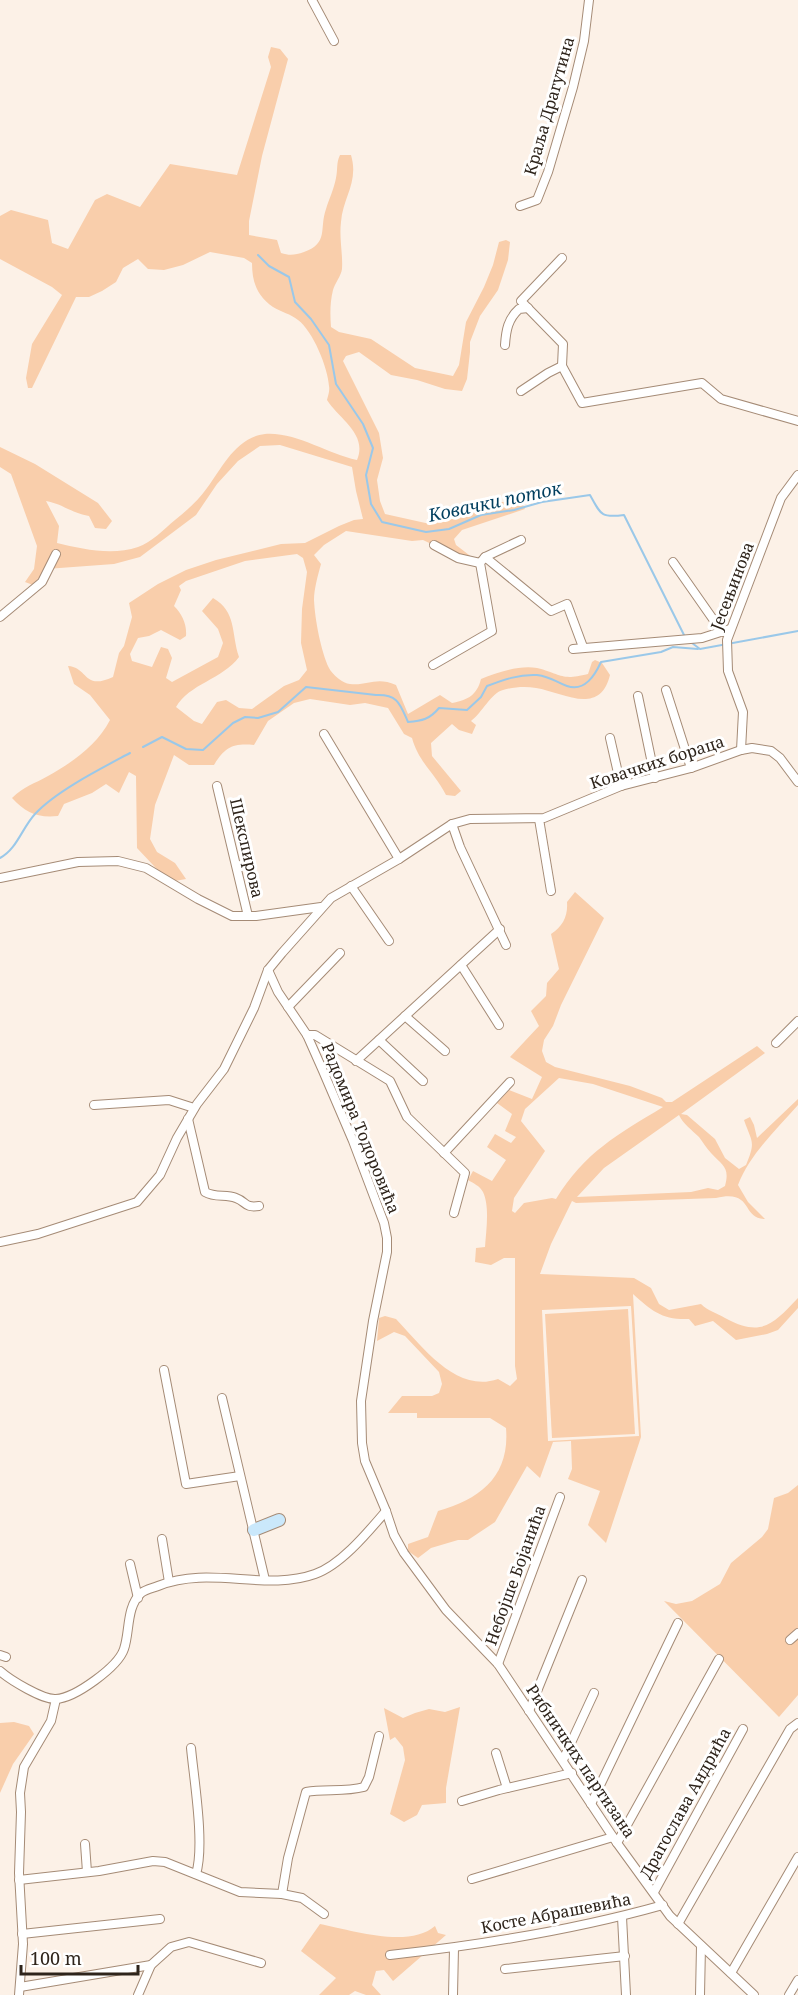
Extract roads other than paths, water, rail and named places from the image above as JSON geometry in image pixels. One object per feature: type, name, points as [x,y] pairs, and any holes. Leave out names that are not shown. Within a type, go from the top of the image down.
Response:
[{"type":"street","points":[[312,0],[334,41]]},
{"type":"street","name":"Краља Драгутина","points":[[520,206],[537,200],[548,172],[584,41],[589,0]]},
{"type":"street","points":[[562,258],[521,301],[563,344],[562,366],[582,403],[702,383],[721,399],[798,421]]},
{"type":"street","points":[[505,345],[507,328],[513,315],[519,309],[528,308]]},
{"type":"street","points":[[521,391],[562,366]]},
{"type":"street","name":"Јесењинова","points":[[741,750],[743,712],[728,671],[726,634],[741,605],[781,498],[798,475]]},
{"type":"street","points":[[482,560],[521,540]]},
{"type":"street","points":[[434,545],[458,558],[482,560],[551,611],[567,604],[583,646]]},
{"type":"street","points":[[0,617],[42,582],[56,554]]},
{"type":"street","points":[[433,665],[492,631],[482,560]]},
{"type":"street","name":"Јесењинова","points":[[673,562],[726,634]]},
{"type":"street","points":[[573,649],[583,646],[694,639],[726,634]]},
{"type":"street","points":[[666,690],[691,768]]},
{"type":"street","points":[[638,696],[655,778]]},
{"type":"street","points":[[324,734],[399,859]]},
{"type":"street","points":[[610,738],[621,786]]},
{"type":"street","name":"Ковачких бораца","points":[[268,970],[322,907],[351,886],[399,859],[452,824],[470,819],[539,819],[621,786],[691,768],[741,750],[763,749],[771,752],[780,758],[798,782]]},
{"type":"street","name":"Шекспирова","points":[[218,786],[248,916]]},
{"type":"street","points":[[539,819],[551,891]]},
{"type":"street","points":[[452,824],[460,847],[506,945]]},
{"type":"street","name":"Ковачких бораца","points":[[0,878],[78,862],[118,861],[146,868],[232,916],[322,907]]},
{"type":"street","points":[[351,886],[389,941]]},
{"type":"street","points":[[356,1061],[500,929]]},
{"type":"street","points":[[288,1007],[340,953]]},
{"type":"street","points":[[461,965],[499,1025]]},
{"type":"street","points":[[0,1242],[38,1234],[137,1202],[160,1175],[194,1107],[224,1069],[254,1008],[268,970]]},
{"type":"street","name":"Радомира Тодоровића","points":[[268,970],[278,992],[307,1035],[353,1141],[384,1224],[387,1252],[373,1321],[361,1401],[362,1443],[365,1461],[394,1534]]},
{"type":"street","points":[[405,1016],[445,1051]]},
{"type":"street","points":[[776,1043],[798,1021]]},
{"type":"street","points":[[307,1035],[315,1035],[390,1081],[407,1117],[465,1173],[454,1213]]},
{"type":"street","points":[[379,1040],[423,1081]]},
{"type":"street","points":[[444,1153],[510,1082]]},
{"type":"street","points":[[94,1105],[169,1100],[194,1107]]},
{"type":"street","points":[[188,1119],[206,1192],[210,1195],[237,1198],[245,1206],[259,1206]]},
{"type":"street","points":[[164,1370],[186,1484],[240,1476]]},
{"type":"street","points":[[222,1398],[265,1580]]},
{"type":"street","name":"Небојше Бојанића","points":[[498,1664],[560,1497]]},
{"type":"street","points":[[0,1671],[11,1681],[37,1694],[56,1700],[84,1688],[118,1661],[124,1648],[132,1608],[141,1593],[169,1582],[206,1576],[288,1580],[316,1574],[345,1555],[386,1511]]},
{"type":"street","points":[[254,1530],[279,1520]]},
{"type":"street","name":"Рибничких партизана","points":[[394,1534],[404,1553],[446,1610],[498,1664],[615,1840],[663,1905],[678,1924],[754,1995]]},
{"type":"street","points":[[162,1539],[169,1582]]},
{"type":"street","points":[[130,1564],[138,1598]]},
{"type":"street","points":[[529,1711],[582,1580]]},
{"type":"street","points":[[591,1804],[678,1623]]},
{"type":"street","points":[[790,1640],[798,1633]]},
{"type":"street","points":[[472,1880],[615,1840],[719,1659]]},
{"type":"street","points":[[563,1760],[594,1693]]},
{"type":"street","points":[[56,1700],[51,1721],[24,1767],[19,1802],[22,1935],[19,1991],[151,1965]]},
{"type":"street","points":[[678,1924],[790,1729],[798,1723]]},
{"type":"street","name":"Драгослава Андрића","points":[[654,1892],[743,1729]]},
{"type":"street","points":[[282,1894],[288,1858],[306,1792],[327,1789],[352,1790],[364,1787],[369,1777],[379,1736]]},
{"type":"street","points":[[191,1748],[199,1843],[199,1863],[196,1874]]},
{"type":"street","points":[[496,1753],[507,1788]]},
{"type":"street","points":[[462,1801],[572,1773]]},
{"type":"street","points":[[85,1844],[87,1872]]},
{"type":"street","points":[[731,1973],[798,1857]]},
{"type":"street","points":[[19,1880],[153,1861],[165,1862],[240,1892],[282,1894],[302,1898],[324,1914]]},
{"type":"street","name":"Косте Абрашевића","points":[[390,1955],[454,1948],[622,1917],[663,1905]]},
{"type":"street","points":[[622,1917],[626,1995]]},
{"type":"street","points":[[22,1935],[160,1919]]},
{"type":"street","points":[[138,1995],[151,1965],[171,1947],[189,1942],[261,1963]]},
{"type":"street","points":[[700,1995],[701,1946]]},
{"type":"street","points":[[453,1995],[454,1948]]},
{"type":"street","points":[[505,1969],[625,1956]]},
{"type":"street","points":[[789,1995],[798,1980]]},
{"type":"waterway","name":"Ковачки поток","points":[[258,255],[269,266],[289,277],[295,302],[311,319],[329,345],[336,384],[363,424],[373,448],[366,475],[371,504],[382,522],[426,532],[449,529],[481,515],[590,495],[602,514],[624,515],[685,637]]},
{"type":"waterway","name":"Ковачки поток","points":[[692,643],[700,649],[798,631]]},
{"type":"waterway","points":[[143,747],[162,737],[186,749],[203,750],[233,723],[245,717],[258,718],[278,712],[306,687],[389,696],[400,705],[408,722],[413,722],[429,717],[439,708],[467,710],[481,697],[487,686],[511,678],[537,675],[567,686],[579,687],[592,677],[601,662],[661,652],[673,647],[698,649]]},
{"type":"waterway","points":[[0,858],[11,849],[30,820],[44,805],[80,780],[130,753]]}]
